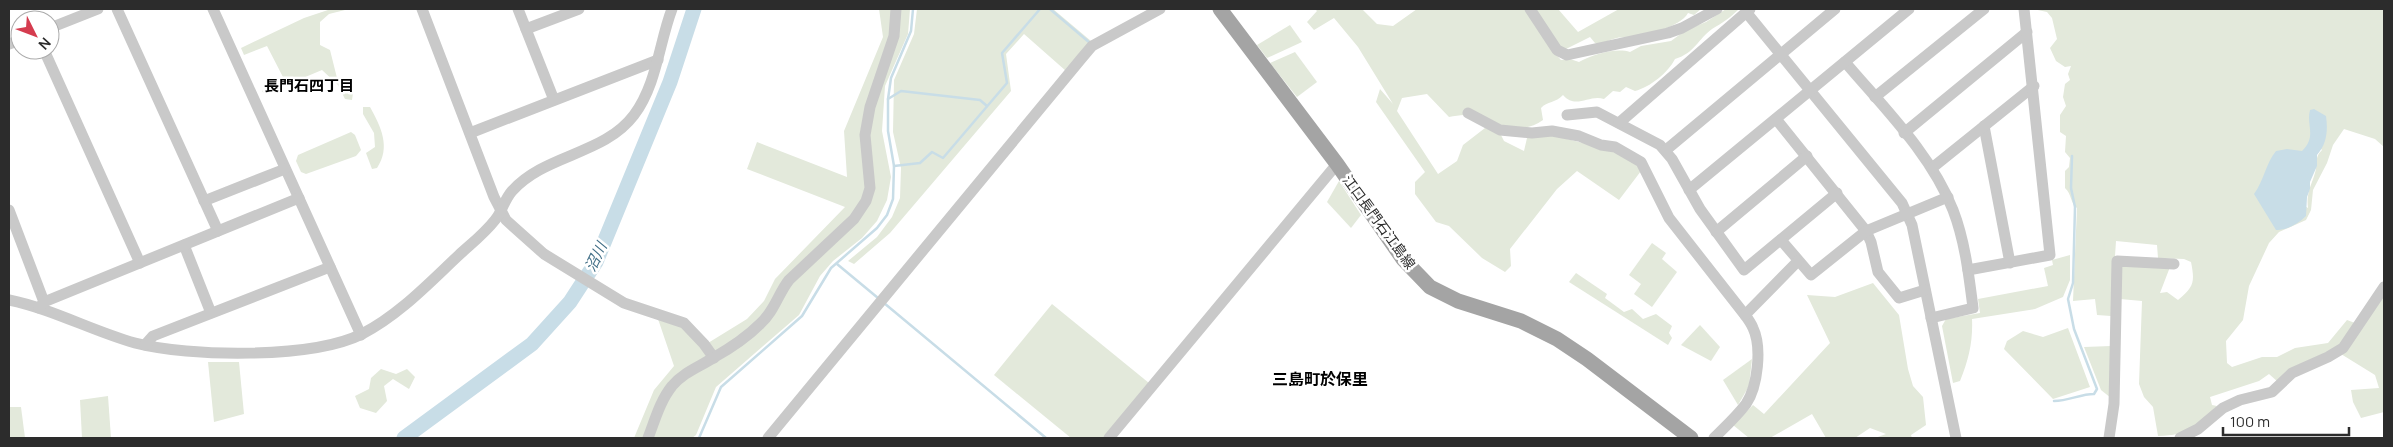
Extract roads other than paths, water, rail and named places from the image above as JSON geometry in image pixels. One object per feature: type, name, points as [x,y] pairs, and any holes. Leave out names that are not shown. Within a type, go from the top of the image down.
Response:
[{"type":"main road","name":"江口長門石江島線","points":[[1220,9],[1337,164],[1403,259],[1430,287],[1458,301],[1521,321],[1557,339],[1603,371],[1691,438]]},
{"type":"street","points":[[60,24],[98,9]]},
{"type":"street","points":[[118,9],[218,231]]},
{"type":"street","points":[[215,9],[360,335]]},
{"type":"street","points":[[422,9],[500,209],[506,220],[532,245],[596,287],[624,303],[684,323],[704,344],[714,358]]},
{"type":"street","points":[[518,9],[554,100]]},
{"type":"street","points":[[526,29],[579,9]]},
{"type":"street","points":[[9,300],[42,305],[112,335],[145,345],[195,352],[251,353],[314,348],[360,335],[398,310],[430,282],[495,221],[500,209],[512,191],[534,173],[605,141],[628,122],[635,114],[651,83],[672,9]]},
{"type":"street","points":[[648,438],[660,405],[672,386],[686,372],[714,358],[760,324],[773,309],[782,288],[854,219],[866,201],[870,188],[865,134],[870,108],[894,36],[896,9]]},
{"type":"street","points":[[768,438],[1092,46],[1160,9]]},
{"type":"street","points":[[1530,9],[1557,50],[1564,55],[1682,28],[1717,9]]},
{"type":"street","points":[[1666,150],[1835,9]]},
{"type":"street","points":[[1875,97],[1984,9]]},
{"type":"street","points":[[1968,270],[2050,255],[2034,86],[2024,9]]},
{"type":"street","points":[[1619,123],[1748,10],[1779,54],[1810,89],[1902,203],[1907,213],[1912,225],[1956,438]]},
{"type":"street","points":[[1689,190],[1810,89],[1846,62],[1901,11]]},
{"type":"street","points":[[1904,133],[2027,32]]},
{"type":"street","points":[[49,60],[140,263]]},
{"type":"street","points":[[470,133],[658,60]]},
{"type":"street","points":[[1846,62],[1932,168],[1948,197],[1954,213],[1968,270],[1973,308],[1931,318]]},
{"type":"street","points":[[1932,168],[2034,86]]},
{"type":"street","points":[[1568,115],[1597,112],[1651,138],[1666,150],[1716,232],[1744,270],[1837,193]]},
{"type":"street","points":[[1468,113],[1500,130],[1532,133],[1552,131],[1580,136],[1601,145],[1614,147],[1641,162],[1669,218],[1745,315],[1753,326],[1756,337],[1757,348],[1752,393],[1746,403],[1714,438]]},
{"type":"street","points":[[1776,119],[1866,231],[1871,242],[1878,272],[1899,298],[1925,290]]},
{"type":"street","points":[[1984,126],[2010,263]]},
{"type":"street","points":[[1716,232],[1807,156]]},
{"type":"street","points":[[1109,438],[1337,164]]},
{"type":"street","points":[[204,201],[286,169]]},
{"type":"street","points":[[1781,240],[1810,275],[1866,231],[1948,197]]},
{"type":"street","points":[[42,305],[299,198]]},
{"type":"street","points":[[9,210],[42,305]]},
{"type":"street","points":[[184,245],[211,313]]},
{"type":"street","points":[[1745,315],[1798,261]]},
{"type":"street","points":[[2109,438],[2114,404],[2116,261],[2174,264]]},
{"type":"street","points":[[145,345],[153,336],[330,267]]},
{"type":"street","points":[[2180,438],[2198,429],[2223,408],[2240,400],[2272,392],[2292,373],[2328,357],[2342,348],[2384,287]]},
{"type":"water","points":[[2314,109],[2326,116],[2327,132],[2325,142],[2317,155],[2317,166],[2310,182],[2306,216],[2292,226],[2276,230],[2254,194],[2276,151],[2287,149],[2302,151],[2306,146],[2310,136],[2310,110]]},
{"type":"waterway","name":"沼川","points":[[404,438],[532,344],[570,302],[596,262],[670,82],[694,9]]},
{"type":"waterway","points":[[699,438],[721,387],[802,316],[831,268],[877,228],[887,215],[893,199],[894,166],[888,131],[888,99],[891,78],[911,31],[913,9]]},
{"type":"waterway","points":[[894,166],[920,163],[932,152],[943,158],[1007,83],[1002,53],[1040,9]]},
{"type":"waterway","points":[[1050,9],[1090,43]]},
{"type":"waterway","points":[[888,99],[901,91],[980,100],[987,106]]},
{"type":"waterway","points":[[2054,401],[2094,394],[2097,389],[2074,329],[2068,299],[2073,283],[2075,207],[2071,188],[2072,156]]},
{"type":"waterway","points":[[837,264],[878,298]]},
{"type":"waterway","points":[[884,303],[1046,438]]},
{"type":"district","name":"長門石四丁目","points":[[309,86]]},
{"type":"district","name":"三島町於保里","points":[[1320,379]]}]
